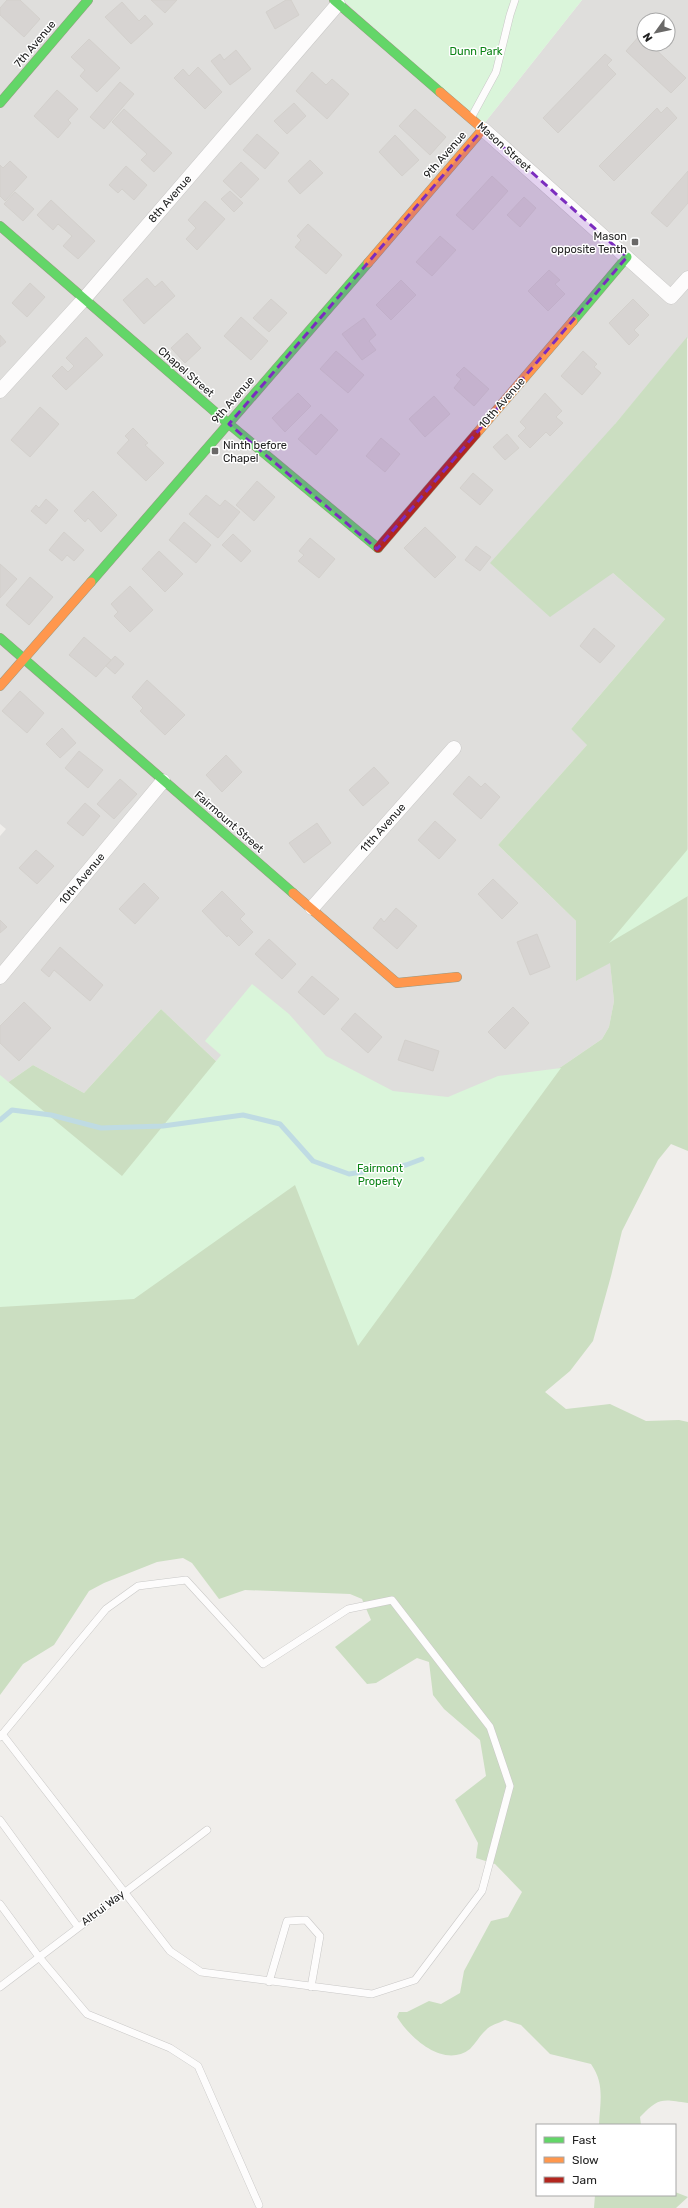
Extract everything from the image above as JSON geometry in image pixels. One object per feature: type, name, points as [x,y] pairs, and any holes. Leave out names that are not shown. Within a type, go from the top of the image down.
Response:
[{"type":"street","name":"7th Avenue","points":[[0,103],[88,0]]},
{"type":"street","name":"Mason Street","points":[[336,2],[471,118],[672,297],[688,278]]},
{"type":"street","name":"8th Avenue","points":[[0,391],[84,299],[336,2]]},
{"type":"street","name":"9th Avenue","points":[[0,686],[229,424],[483,129]]},
{"type":"street","name":"Chapel Street","points":[[0,226],[229,424],[377,549]]},
{"type":"street","name":"10th Avenue","points":[[377,549],[627,258]]},
{"type":"street","name":"Fairmount Street","points":[[0,638],[163,781],[312,908],[397,984],[457,977]]},
{"type":"street","name":"11th Avenue","points":[[312,908],[454,748]]},
{"type":"street","name":"10th Avenue","points":[[0,977],[163,781]]},
{"type":"lane","points":[[471,118],[496,72],[515,0]]},
{"type":"lane","points":[[186,1580],[263,1664],[348,1609],[392,1600],[490,1727],[510,1786],[482,1891],[415,1980],[372,1994],[269,1982],[201,1972],[170,1951],[123,1893],[1,1735],[106,1609],[138,1586],[186,1580]]},
{"type":"lane","points":[[0,1820],[78,1927]]},
{"type":"lane","name":"Altrui Way","points":[[1,1984],[207,1830]]},
{"type":"lane","points":[[0,1904],[39,1957],[88,2014],[170,2048],[198,2066],[259,2205]]},
{"type":"lane","points":[[269,1982],[287,1920],[306,1920],[320,1936],[311,1987]]},
{"type":"highlighted area","points":[[483,129],[627,257],[377,549],[229,424]]},
{"type":"shaded area","points":[[0,0],[343,0],[483,125],[582,0],[688,0],[688,338],[615,424],[613,573],[665,619],[571,729],[588,744],[498,845],[576,921],[576,981],[610,962],[614,1001],[609,1027],[602,1039],[561,1067],[532,1082],[395,1110],[217,1062],[161,1009],[84,1093],[33,1065],[0,1088],[0,836],[6,829],[0,824]]},
{"type":"green space","name":"Dunn Park","points":[[343,0],[582,0],[483,125]]},
{"type":"green space","points":[[687,337],[688,1151],[671,1144],[658,1160],[622,1231],[593,1341],[570,1371],[545,1392],[566,1409],[610,1404],[646,1421],[679,1420],[688,1422],[688,2103],[666,2100],[661,2101],[646,2110],[640,2117],[641,2124],[599,2124],[601,2093],[598,2079],[591,2064],[550,2054],[521,2025],[505,2020],[495,2024],[484,2032],[470,2049],[460,2054],[449,2055],[439,2053],[419,2042],[410,2034],[397,2017],[399,2012],[407,2012],[429,2001],[441,2004],[460,1993],[464,1971],[491,1921],[508,1917],[522,1892],[495,1864],[476,1858],[478,1843],[455,1800],[486,1776],[480,1740],[444,1709],[433,1695],[429,1662],[417,1658],[376,1683],[367,1684],[335,1647],[371,1620],[362,1599],[350,1594],[245,1590],[219,1599],[192,1563],[183,1558],[157,1562],[104,1583],[89,1591],[54,1645],[23,1664],[0,1695],[0,1088],[33,1065],[84,1093],[161,1009],[217,1062],[359,1092],[395,1110],[532,1082],[561,1067],[602,1039],[609,1027],[614,1001],[610,963],[576,981],[576,921],[498,845],[587,745],[571,729],[665,619],[613,573],[550,617],[490,563],[615,424]]},
{"type":"green space","points":[[688,849],[688,896],[609,943]]},
{"type":"green space","name":"Fairmont Property","points":[[252,984],[289,1014],[326,1056],[393,1091],[448,1097],[498,1076],[561,1068],[358,1346],[295,1185],[134,1299],[0,1307],[0,1075],[122,1176],[221,1055],[205,1041]]},
{"type":"green space","points":[[676,2192],[688,2197],[676,2208],[594,2208],[595,2196],[676,2196]]},
{"type":"building","points":[[7,0],[20,0],[40,19],[24,37],[0,15],[0,8]]},
{"type":"building","points":[[151,0],[177,0],[165,13]]},
{"type":"building","points":[[286,0],[291,0],[299,15],[275,29],[266,12]]},
{"type":"building","points":[[122,2],[139,21],[145,15],[153,24],[131,44],[105,17]]},
{"type":"building","points":[[89,39],[120,68],[97,92],[80,76],[85,70],[71,57]]},
{"type":"building","points":[[636,40],[636,52],[658,52],[686,78],[671,93],[626,51]]},
{"type":"building","points":[[236,50],[251,69],[230,85],[211,61],[220,54],[224,60]]},
{"type":"building","points":[[605,54],[612,60],[607,65],[616,74],[558,133],[543,118]]},
{"type":"building","points":[[198,67],[222,92],[205,109],[174,78],[183,69],[189,76]]},
{"type":"building","points":[[312,72],[326,85],[332,79],[349,94],[327,119],[296,91]]},
{"type":"building","points":[[120,82],[134,94],[104,129],[90,117]]},
{"type":"building","points":[[57,90],[78,109],[68,120],[71,123],[58,138],[34,116]]},
{"type":"building","points":[[294,103],[306,116],[287,134],[274,121]]},
{"type":"building","points":[[667,107],[677,118],[614,181],[599,166],[657,108],[661,113]]},
{"type":"building","points":[[124,109],[172,153],[154,172],[141,160],[147,154],[112,122]]},
{"type":"building","points":[[415,109],[446,137],[430,155],[399,126]]},
{"type":"building","points":[[257,134],[279,153],[265,169],[243,150]]},
{"type":"building","points":[[395,135],[419,160],[402,176],[379,152]]},
{"type":"building","points":[[310,160],[323,173],[300,194],[288,181]]},
{"type":"building","points":[[10,161],[27,177],[5,201],[0,196],[0,165],[3,168]]},
{"type":"building","points":[[241,162],[259,179],[241,198],[223,181]]},
{"type":"building","points":[[126,166],[147,185],[134,200],[122,189],[118,193],[109,185]]},
{"type":"building","points":[[688,171],[688,203],[667,227],[651,213]]},
{"type":"building","points":[[492,176],[508,191],[473,230],[456,215]]},
{"type":"building","points":[[230,191],[243,203],[234,212],[221,199]]},
{"type":"building","points":[[15,192],[34,209],[23,221],[4,204]]},
{"type":"building","points":[[524,197],[536,208],[520,227],[507,215]]},
{"type":"building","points":[[51,200],[95,241],[78,259],[63,246],[72,236],[58,224],[53,230],[37,215]]},
{"type":"building","points":[[205,201],[225,219],[197,250],[186,239],[196,228],[188,220]]},
{"type":"building","points":[[308,224],[342,255],[326,274],[295,247],[301,240],[297,236]]},
{"type":"building","points":[[440,236],[456,250],[432,276],[416,262]]},
{"type":"building","points":[[549,270],[560,280],[555,284],[565,294],[548,311],[528,291]]},
{"type":"building","points":[[147,278],[155,287],[162,281],[175,296],[144,324],[123,300]]},
{"type":"building","points":[[401,280],[416,295],[391,320],[376,305]]},
{"type":"building","points":[[30,283],[45,297],[27,317],[12,303]]},
{"type":"building","points":[[271,299],[287,313],[269,332],[253,318]]},
{"type":"building","points":[[633,299],[649,315],[634,330],[639,335],[629,345],[609,323]]},
{"type":"building","points":[[241,317],[268,341],[251,360],[224,336]]},
{"type":"building","points":[[364,318],[376,335],[369,341],[376,350],[362,360],[342,334]]},
{"type":"building","points":[[187,333],[201,348],[185,363],[171,348]]},
{"type":"building","points":[[0,335],[6,342],[0,347]]},
{"type":"building","points":[[86,337],[103,355],[66,390],[52,376],[62,366],[68,372],[74,366],[66,358]]},
{"type":"building","points":[[336,351],[364,375],[348,393],[320,369]]},
{"type":"building","points":[[583,351],[597,364],[594,367],[601,373],[582,395],[561,376]]},
{"type":"building","points":[[464,367],[489,389],[474,406],[454,388],[461,379],[456,375]]},
{"type":"building","points":[[298,393],[311,406],[285,432],[272,418]]},
{"type":"building","points":[[545,393],[562,411],[556,417],[563,423],[550,436],[546,432],[530,448],[518,436],[526,428],[520,422]]},
{"type":"building","points":[[434,396],[450,414],[425,437],[409,419]]},
{"type":"building","points":[[40,407],[59,424],[30,457],[11,440]]},
{"type":"building","points":[[321,414],[338,430],[316,455],[298,439]]},
{"type":"building","points":[[133,428],[148,443],[145,445],[164,463],[146,481],[117,453],[129,440],[125,436]]},
{"type":"building","points":[[507,434],[519,448],[505,460],[493,447]]},
{"type":"building","points":[[381,438],[400,454],[385,472],[366,456]]},
{"type":"building","points":[[473,473],[493,490],[480,505],[460,488]]},
{"type":"building","points":[[257,481],[275,497],[254,521],[236,505]]},
{"type":"building","points":[[93,491],[117,515],[101,532],[88,518],[85,522],[74,511]]},
{"type":"building","points":[[206,495],[220,506],[225,500],[240,512],[218,538],[189,514]]},
{"type":"building","points":[[46,499],[58,510],[46,524],[31,511],[36,505],[39,508]]},
{"type":"building","points":[[184,522],[211,545],[196,563],[169,540]]},
{"type":"building","points":[[425,527],[456,557],[435,578],[404,548]]},
{"type":"building","points":[[64,532],[84,550],[74,561],[67,555],[62,561],[49,550]]},
{"type":"building","points":[[233,534],[251,551],[241,562],[222,545]]},
{"type":"building","points":[[310,538],[335,559],[319,578],[298,561],[304,555],[299,551]]},
{"type":"building","points":[[476,546],[491,557],[480,571],[465,560]]},
{"type":"building","points":[[159,551],[183,574],[165,592],[142,569]]},
{"type":"building","points":[[0,564],[17,579],[0,598]]},
{"type":"building","points":[[30,577],[53,597],[29,625],[6,605]]},
{"type":"building","points":[[130,586],[153,610],[130,632],[114,616],[118,612],[111,604]]},
{"type":"building","points":[[594,628],[615,646],[600,663],[580,646]]},
{"type":"building","points":[[84,637],[111,660],[96,677],[69,655]]},
{"type":"building","points":[[115,656],[124,664],[115,674],[106,666]]},
{"type":"building","points":[[147,680],[185,715],[165,735],[140,711],[143,708],[132,697]]},
{"type":"building","points":[[20,691],[44,713],[27,733],[2,711]]},
{"type":"building","points":[[62,728],[76,743],[60,758],[46,744]]},
{"type":"building","points":[[79,751],[103,770],[88,788],[65,768]]},
{"type":"building","points":[[226,755],[242,772],[222,792],[206,775]]},
{"type":"building","points":[[374,767],[389,783],[363,806],[349,790]]},
{"type":"building","points":[[469,776],[481,787],[485,783],[500,797],[481,819],[453,794]]},
{"type":"building","points":[[120,779],[137,794],[114,819],[97,804]]},
{"type":"building","points":[[85,803],[100,816],[83,836],[67,823]]},
{"type":"building","points":[[435,821],[456,840],[439,859],[418,840]]},
{"type":"building","points":[[317,823],[331,843],[304,863],[289,843]]},
{"type":"building","points":[[36,850],[54,866],[37,884],[19,868]]},
{"type":"building","points":[[493,879],[518,903],[502,919],[478,894]]},
{"type":"building","points":[[144,883],[159,898],[135,924],[119,909]]},
{"type":"building","points":[[222,891],[245,914],[240,919],[253,932],[239,946],[228,935],[227,937],[202,911]]},
{"type":"building","points":[[396,908],[417,926],[397,949],[373,928],[381,918],[384,922]]},
{"type":"building","points":[[0,920],[7,927],[0,933]]},
{"type":"building","points":[[537,934],[550,967],[530,975],[517,942]]},
{"type":"building","points":[[269,939],[296,964],[282,979],[255,954]]},
{"type":"building","points":[[60,947],[103,985],[90,1001],[54,970],[49,977],[41,970]]},
{"type":"building","points":[[312,976],[339,999],[324,1015],[298,992]]},
{"type":"building","points":[[24,1002],[51,1028],[19,1061],[0,1043],[0,1026]]},
{"type":"building","points":[[513,1007],[529,1023],[505,1049],[488,1032]]},
{"type":"building","points":[[355,1013],[382,1037],[368,1053],[341,1029]]},
{"type":"building","points":[[405,1040],[439,1051],[433,1071],[398,1060]]},
{"type":"waterway","points":[[0,1120],[12,1110],[51,1115],[101,1128],[163,1126],[243,1115],[280,1124],[313,1161],[349,1174],[406,1165],[422,1159]]},
{"type":"traffic: fast","points":[[0,103],[88,0]]},
{"type":"traffic: fast","points":[[334,0],[440,92]]},
{"type":"traffic: fast","points":[[0,226],[229,424],[378,548]]},
{"type":"traffic: fast","points":[[573,321],[627,257]]},
{"type":"traffic: fast","points":[[91,582],[368,263]]},
{"type":"traffic: fast","points":[[0,638],[293,893]]},
{"type":"traffic: slow","points":[[368,263],[483,129],[440,92]]},
{"type":"traffic: slow","points":[[476,434],[573,321]]},
{"type":"traffic: slow","points":[[0,686],[91,582]]},
{"type":"traffic: slow","points":[[293,893],[397,983],[457,977]]},
{"type":"traffic: jam","points":[[378,548],[476,434]]},
{"type":"place","name":"Mason opposite Tenth","points":[[635,242]]},
{"type":"place","name":"Ninth before Chapel","points":[[215,451]]}]
